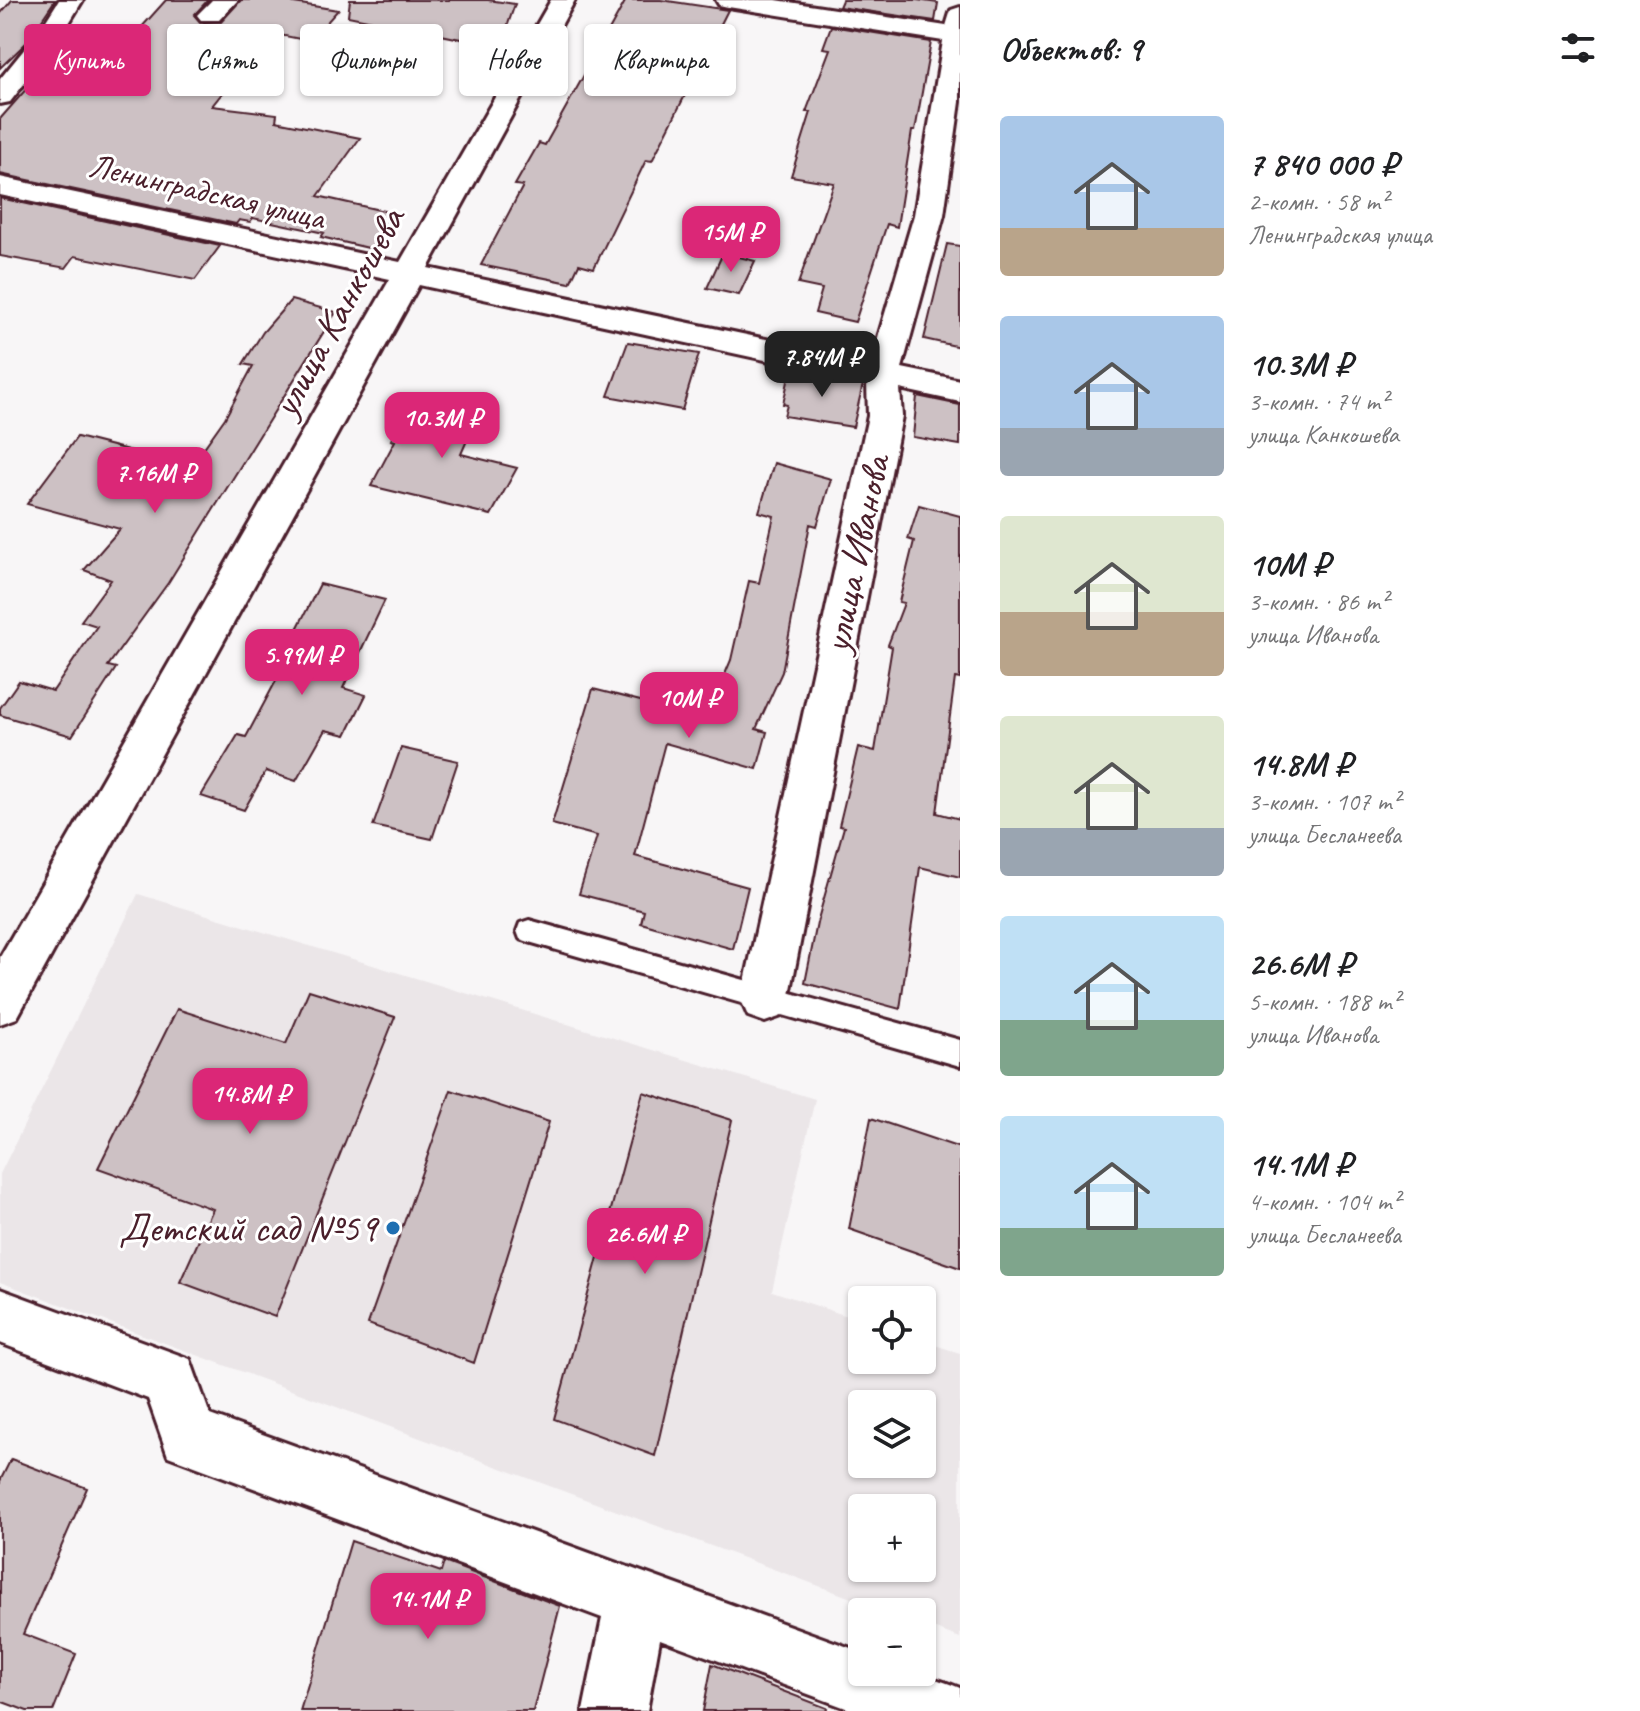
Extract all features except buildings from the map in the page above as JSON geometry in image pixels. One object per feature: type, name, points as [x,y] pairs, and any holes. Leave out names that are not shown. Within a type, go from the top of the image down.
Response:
[{"type":"street","points":[[0,96],[51,33],[71,0]]},
{"type":"street","name":"улица Канкошева","points":[[0,1002],[563,0]]},
{"type":"street","points":[[728,0],[959,29]]},
{"type":"street","name":"улица Иванова","points":[[765,1000],[885,416],[883,375],[929,215],[959,29]]},
{"type":"street","name":"Ленинградская улица","points":[[0,186],[409,276],[960,391]]},
{"type":"street","points":[[0,1316],[170,1379],[188,1436],[939,1711]]},
{"type":"street","points":[[615,1711],[636,1601]]},
{"type":"lane","points":[[529,931],[960,1053]]},
{"type":"shaded area","name":"Детский сад №59","points":[[138,894],[815,1099],[772,1291],[848,1316],[848,1374],[936,1374],[936,1345],[960,1353],[960,1638],[936,1629],[936,1598],[851,1598],[0,1282],[0,1174]]},
{"type":"place","name":"Детский сад №59","points":[[393,1228]]}]
